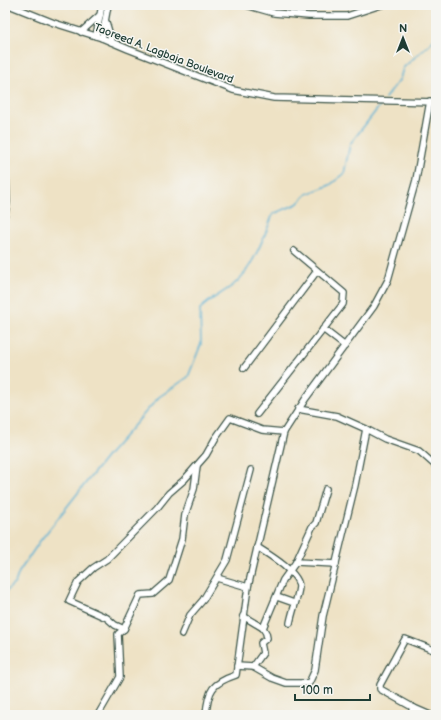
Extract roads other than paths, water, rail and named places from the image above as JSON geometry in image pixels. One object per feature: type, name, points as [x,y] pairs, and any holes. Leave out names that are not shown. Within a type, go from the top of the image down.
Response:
[{"type":"street","points":[[5,14],[6,5]]},
{"type":"street","name":"Taoreed A. Lagbaja Boulevard","points":[[9,5],[80,32],[102,38],[233,90],[274,98],[433,101]]},
{"type":"street","points":[[96,36],[102,5]]},
{"type":"street","points":[[102,38],[108,5]]},
{"type":"street","points":[[246,5],[274,13],[309,16],[347,16],[380,5]]},
{"type":"street","points":[[80,32],[100,15]]},
{"type":"street","points":[[105,21],[112,42]]},
{"type":"street","points":[[206,715],[208,694],[213,687],[220,680],[236,675],[248,586],[284,432],[298,409],[374,306],[388,280],[416,180],[433,101]]},
{"type":"street","points":[[5,155],[7,202],[5,214]]},
{"type":"street","points":[[256,414],[343,304],[344,293],[294,251]]},
{"type":"street","points":[[244,368],[317,271]]},
{"type":"street","points":[[323,329],[345,346]]},
{"type":"street","points":[[298,409],[337,416],[385,438],[419,451],[436,466]]},
{"type":"street","points":[[124,629],[115,625],[107,618],[69,601],[78,582],[93,568],[106,559],[132,534],[197,465],[206,455],[215,438],[230,418],[262,430],[284,432]]},
{"type":"street","points":[[237,666],[253,667],[272,678],[286,683],[309,683],[312,679],[323,616],[355,485],[366,429]]},
{"type":"street","points":[[98,715],[120,677],[118,634],[124,629],[140,596],[153,594],[169,580],[182,539],[186,515],[194,489],[197,465]]},
{"type":"street","points":[[182,634],[190,615],[203,600],[227,560],[251,470]]},
{"type":"street","points":[[263,628],[289,570],[296,562],[312,527],[316,523],[326,489]]},
{"type":"street","points":[[257,547],[289,570],[298,582],[299,587],[290,623]]},
{"type":"street","points":[[296,562],[336,564]]},
{"type":"street","points":[[217,578],[248,586]]},
{"type":"street","points":[[277,597],[294,603]]},
{"type":"street","points":[[243,616],[263,628],[267,638],[261,643],[263,652],[253,667]]},
{"type":"street","points":[[430,715],[380,689],[380,685],[402,641],[405,639],[436,651]]},
{"type":"street","points":[[409,715],[414,708]]},
{"type":"waterway","points":[[385,98],[400,79],[403,68],[436,38]]},
{"type":"waterway","points":[[5,592],[15,583],[19,572],[40,541],[107,456],[159,397],[188,377],[201,344],[200,309],[239,280],[257,253],[273,214],[297,204],[307,194],[330,185],[344,174],[350,144],[382,103]]}]
